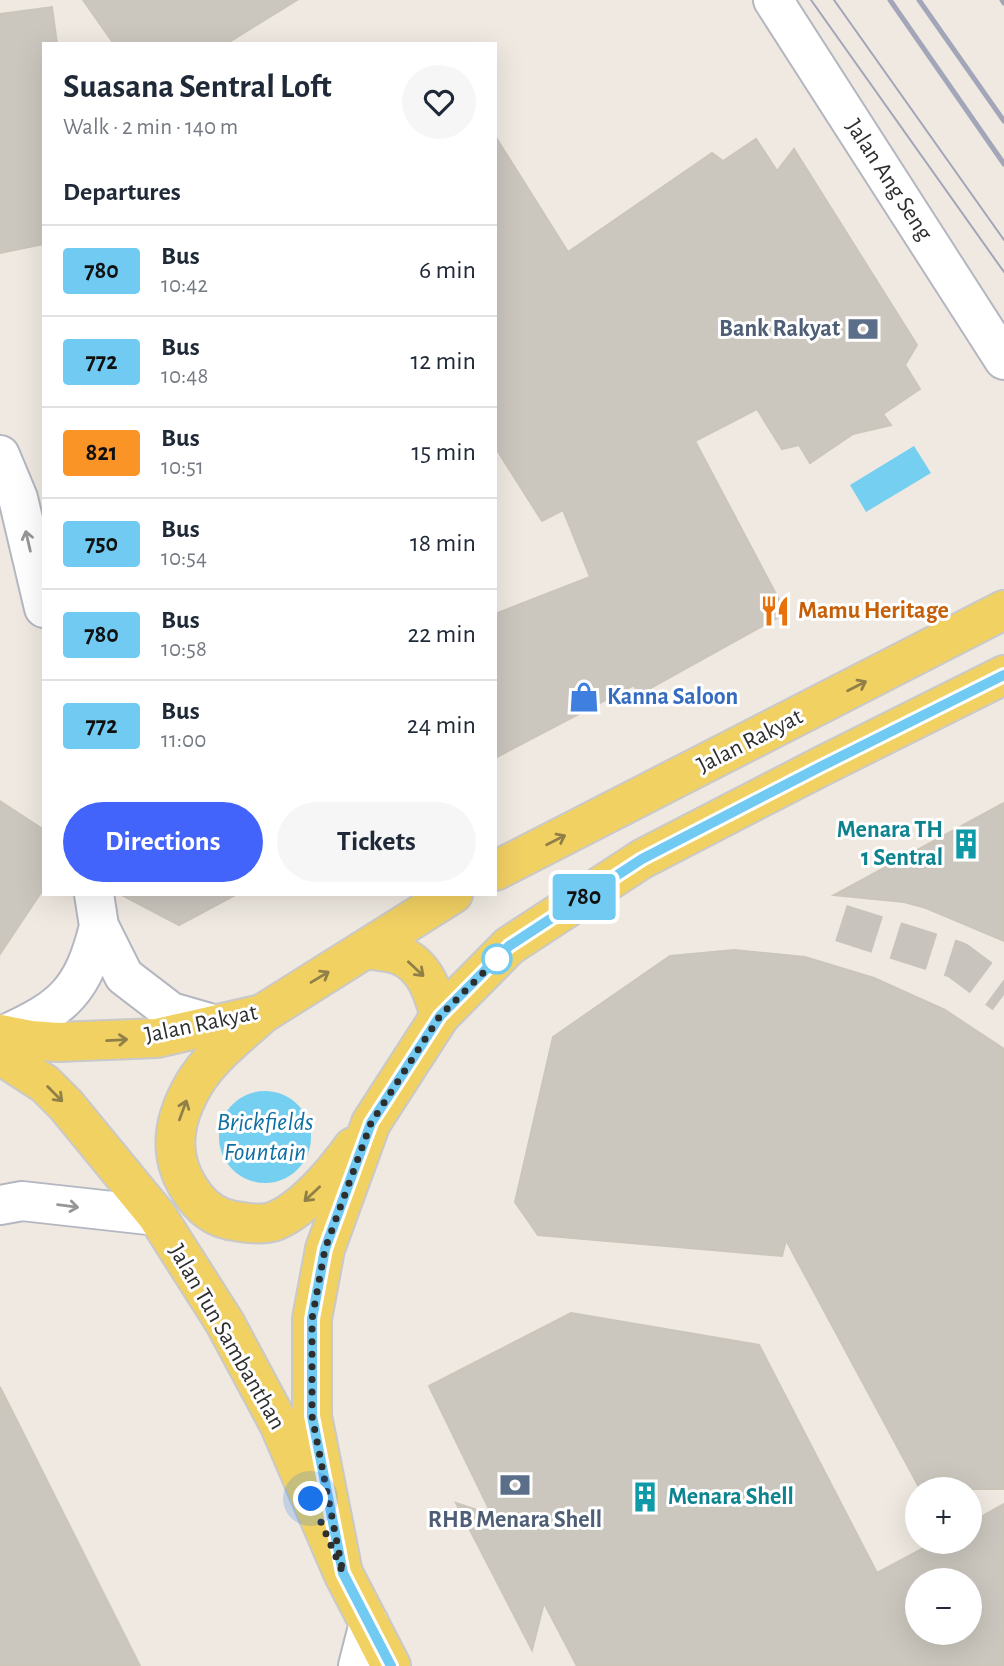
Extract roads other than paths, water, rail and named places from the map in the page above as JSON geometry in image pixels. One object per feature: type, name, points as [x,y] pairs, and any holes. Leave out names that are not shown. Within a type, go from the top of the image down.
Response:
[{"type":"main road","name":"Jalan Rakyat","points":[[497,870],[1004,610]]},
{"type":"main road","points":[[262,1014],[206,1067],[182,1109],[176,1134],[175,1162],[185,1184],[202,1206],[223,1219],[249,1223],[272,1222],[299,1206],[321,1185],[371,1123],[440,1016],[509,946],[642,859],[1004,676]]},
{"type":"main road","name":"Jalan Rakyat","points":[[1,1041],[157,1038],[262,1014],[450,896]]},
{"type":"main road","points":[[366,949],[399,955],[419,970],[431,986],[440,1016]]},
{"type":"main road","name":"Jalan Tun Sambanthan","points":[[1,1041],[66,1105],[157,1216],[225,1323],[279,1424],[343,1573],[391,1666]]},
{"type":"main road","points":[[343,1573],[312,1416],[312,1319],[325,1249],[371,1123]]},
{"type":"street","name":"Jalan Ang Seng","points":[[773,0],[1004,360]]},
{"type":"street","points":[[0,455],[18,498],[42,600]]},
{"type":"street","points":[[97,910],[124,976],[171,1012],[216,1025]]},
{"type":"street","points":[[1,1041],[66,998],[91,958],[97,910]]},
{"type":"street","points":[[0,1205],[22,1201],[157,1216]]},
{"type":"street","points":[[358,1666],[369,1623]]},
{"type":"water","points":[[914,446],[931,473],[866,512],[850,485]]},
{"type":"water","name":"Brickfields Fountain","points":[[265,1091],[283,1094],[298,1104],[308,1119],[311,1137],[308,1155],[298,1170],[283,1180],[265,1183],[247,1180],[232,1170],[222,1155],[219,1137],[222,1119],[232,1104],[247,1094]]},
{"type":"tunnel","points":[[841,923],[957,960],[1004,995]]},
{"type":"tram line","points":[[811,0],[1004,272]]},
{"type":"tram line","points":[[834,0],[1004,240]]},
{"type":"railway","points":[[890,0],[1004,164]]},
{"type":"railway","points":[[919,0],[1004,121]]},
{"type":"place","name":"Bank Rakyat","points":[[863,329]]},
{"type":"place","name":"Mamu Heritage","points":[[775,611]]},
{"type":"place","name":"Kanna Saloon","points":[[584,697]]},
{"type":"place","name":"Menara TH 1 Sentral","points":[[966,844]]},
{"type":"place","name":"RHB Menara Shell","points":[[515,1485]]},
{"type":"place","name":"Menara Shell","points":[[645,1497]]}]
